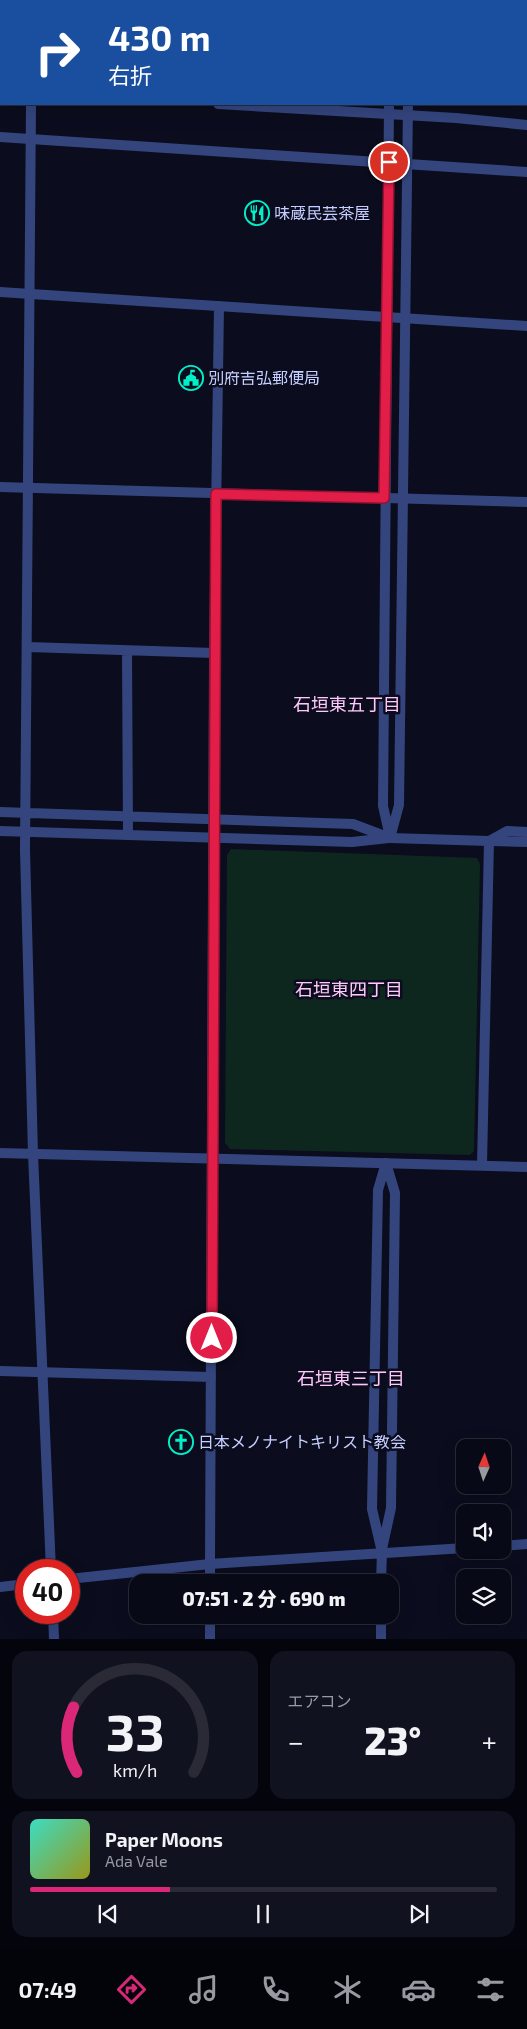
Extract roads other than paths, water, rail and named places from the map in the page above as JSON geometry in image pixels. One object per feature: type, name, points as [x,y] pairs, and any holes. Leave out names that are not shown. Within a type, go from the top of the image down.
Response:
[{"type":"street","points":[[31,105],[25,832],[33,1154],[50,1559]]},
{"type":"street","points":[[252,105],[389,109],[408,115],[527,125]]},
{"type":"street","points":[[390,838],[399,805],[408,105]]},
{"type":"street","points":[[389,109],[384,498],[383,806],[390,838]]},
{"type":"street","points":[[0,137],[527,172]]},
{"type":"street","points":[[0,292],[527,326]]},
{"type":"street","points":[[210,1574],[215,838],[214,653],[219,306]]},
{"type":"street","points":[[0,487],[527,502]]},
{"type":"street","points":[[28,647],[214,653]]},
{"type":"street","points":[[127,650],[128,835]]},
{"type":"street","points":[[0,812],[353,824],[390,838]]},
{"type":"street","points":[[0,831],[352,842],[390,838],[527,842]]},
{"type":"street","points":[[489,842],[507,831],[527,832]]},
{"type":"street","points":[[482,1165],[489,842]]},
{"type":"street","points":[[0,1153],[213,1160],[482,1165],[527,1168]]},
{"type":"street","points":[[381,1574],[382,1552],[391,1508],[395,1193],[386,1163]]},
{"type":"street","points":[[382,1552],[372,1509],[378,1190],[386,1163]]},
{"type":"street","points":[[0,1371],[211,1377]]},
{"type":"street","points":[[511,1545],[527,1544]]},
{"type":"street","points":[[80,1578],[210,1564],[456,1548]]},
{"type":"street","points":[[0,1588],[15,1586]]},
{"type":"street","points":[[53,1624],[54,1639]]},
{"type":"street","points":[[210,1624],[210,1639]]},
{"type":"street","points":[[381,1624],[381,1639]]},
{"type":"place","name":"味蔵民芸茶屋","points":[[257,213]]},
{"type":"place","name":"別府吉弘郵便局","points":[[191,378]]},
{"type":"place","name":"日本メノナイトキリスト教会","points":[[181,1442]]},
{"type":"district","name":"石垣東五丁目","points":[[347,705]]},
{"type":"district","name":"石垣東四丁目","points":[[349,990]]},
{"type":"district","name":"石垣東三丁目","points":[[351,1379]]}]
